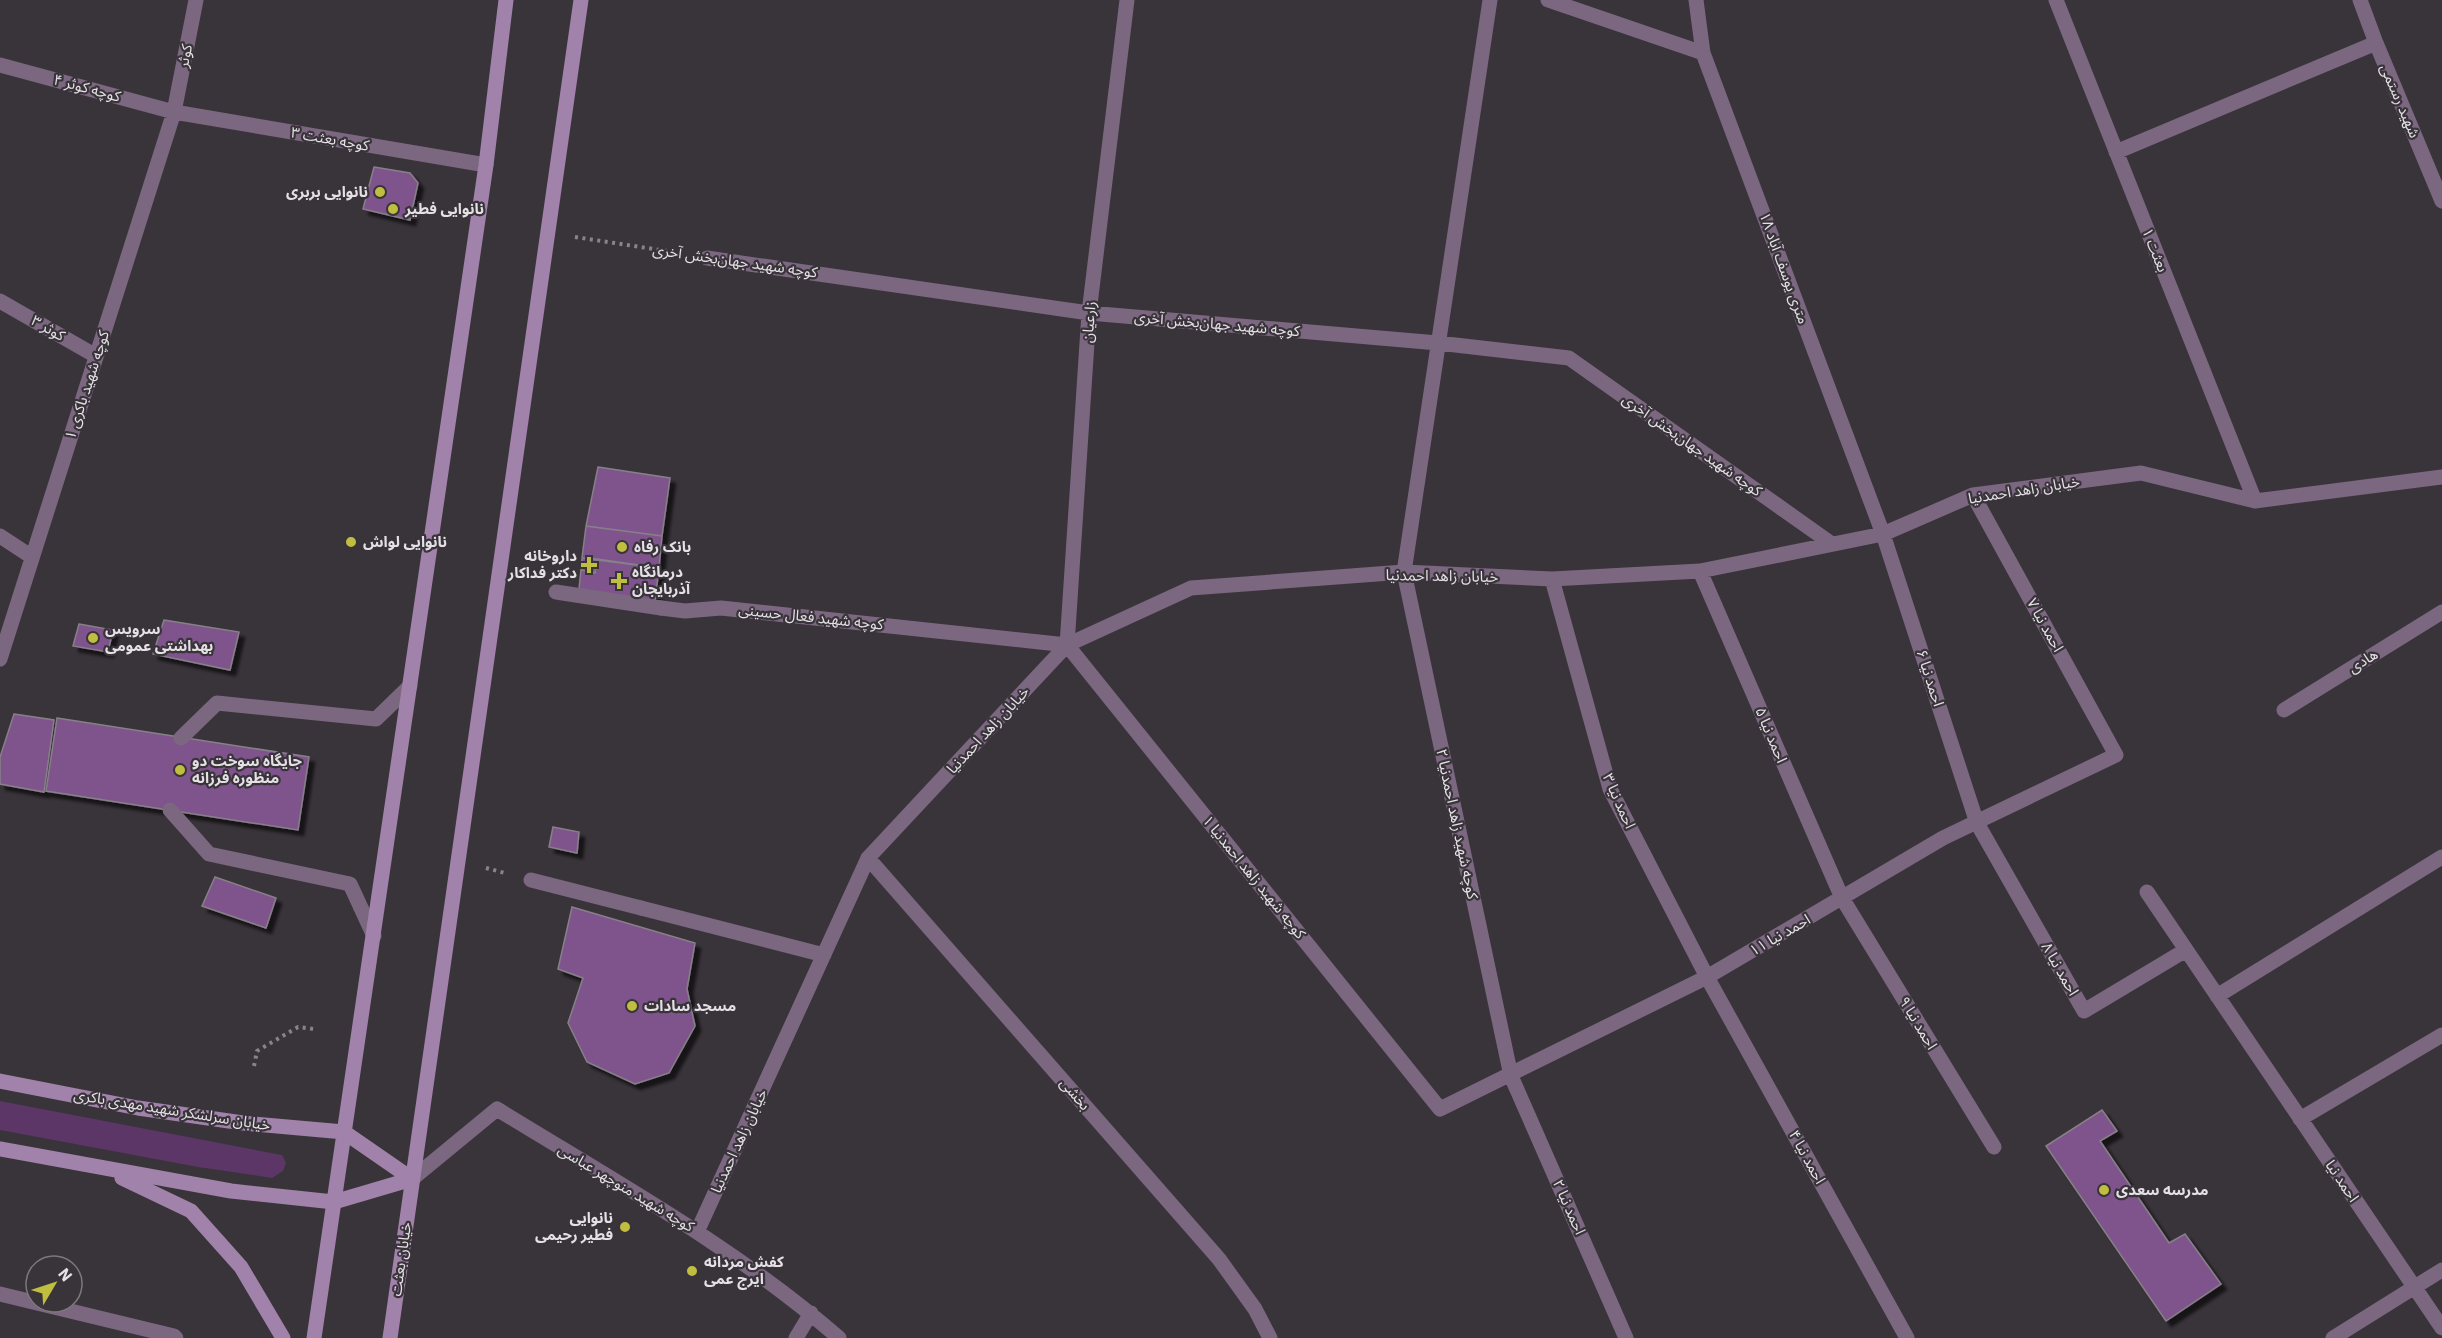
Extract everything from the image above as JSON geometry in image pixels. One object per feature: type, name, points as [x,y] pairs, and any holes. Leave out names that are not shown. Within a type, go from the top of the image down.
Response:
[{"type":"main road","points":[[314,1338],[486,165],[506,0]]},
{"type":"main road","name":"خیابان بعثت","points":[[390,1338],[580,0]]},
{"type":"main road","name":"خیابان سرلشکر شهید مهدی باکری","points":[[0,1081],[147,1109],[243,1123],[344,1132]]},
{"type":"main road","points":[[344,1132],[412,1179]]},
{"type":"main road","points":[[0,1149],[231,1191],[334,1202],[412,1179]]},
{"type":"main road","points":[[103,1169],[191,1211],[241,1267],[283,1338]]},
{"type":"street","name":"کوثر","points":[[174,112],[196,0]]},
{"type":"street","name":"زارعیان","points":[[1067,645],[1089,313],[1127,0]]},
{"type":"street","points":[[1404,572],[1490,0]]},
{"type":"street","points":[[1548,0],[1703,53]]},
{"type":"street","name":"۱۸ متری یوسف آباد","points":[[1696,0],[1703,53],[1883,534]]},
{"type":"street","name":"بعثت ۱","points":[[2056,0],[2255,501]]},
{"type":"street","name":"شهید رستمی","points":[[2360,0],[2442,201]]},
{"type":"street","points":[[2116,152],[2376,43]]},
{"type":"street","name":"کوچه کوثر ۴","points":[[0,65],[174,112]]},
{"type":"street","name":"کوچه بعثت ۳","points":[[174,112],[486,165]]},
{"type":"street","name":"کوچه شهید باکری ۱","points":[[0,659],[174,112]]},
{"type":"street","name":"کوچه شهید جهان‌بخش آخری","points":[[707,258],[1089,313],[1438,343],[1569,358],[1832,544]]},
{"type":"street","name":"کوثر ۳","points":[[0,301],[96,356]]},
{"type":"street","name":"خیابان زاهد احمدنیا","points":[[697,1232],[868,858],[1067,645],[1191,588],[1404,572],[1552,579],[1700,571],[1883,534],[1973,495],[2141,473],[2255,501],[2442,477]]},
{"type":"street","name":"احمد نیا ۷","points":[[1973,495],[2116,755]]},
{"type":"street","name":"احمد نیا ۶","points":[[1883,534],[1977,822]]},
{"type":"street","points":[[0,536],[32,557]]},
{"type":"street","name":"احمد نیا ۵","points":[[1700,571],[1842,898]]},
{"type":"street","name":"کوچه شهید زاهد احمدنیا ۲","points":[[1404,572],[1511,1076]]},
{"type":"street","name":"احمد نیا ۳","points":[[1552,579],[1610,789],[1707,977]]},
{"type":"street","name":"کوچه شهید فعال حسینی","points":[[556,592],[686,611],[721,608],[1067,645]]},
{"type":"street","name":"هادی","points":[[2284,710],[2442,612]]},
{"type":"street","name":"کوچه شهید زاهد احمدنیا ۱","points":[[1067,645],[1440,1109]]},
{"type":"street","points":[[181,738],[217,704],[376,719],[410,686]]},
{"type":"street","name":"احمد نیا ۱۱","points":[[1440,1109],[1511,1076],[1707,977],[1943,838],[2116,755]]},
{"type":"street","points":[[170,810],[209,854],[350,884],[374,936]]},
{"type":"street","name":"احمد نیا ۸","points":[[1977,822],[2084,1011],[2186,950]]},
{"type":"street","points":[[2217,996],[2442,857]]},
{"type":"street","name":"بخشی","points":[[868,858],[1219,1259],[1255,1309],[1270,1338]]},
{"type":"street","points":[[531,880],[824,955]]},
{"type":"street","name":"احمد نیا","points":[[2147,892],[2442,1328]]},
{"type":"street","name":"احمد نیا ۹","points":[[1842,898],[1994,1147]]},
{"type":"street","name":"احمد نیا ۴","points":[[1707,977],[1907,1338]]},
{"type":"street","points":[[2300,1119],[2442,1035]]},
{"type":"street","name":"احمد نیا ۲","points":[[1511,1076],[1626,1338]]},
{"type":"street","name":"کوچه شهید منوچهر عباسی","points":[[412,1179],[497,1110],[697,1232],[811,1313],[839,1338]]},
{"type":"street","points":[[2333,1338],[2442,1270]]},
{"type":"street","points":[[0,1294],[176,1338]]},
{"type":"street","points":[[796,1338],[811,1313]]},
{"type":"path","name":"کوچه شهید جهان‌بخش آخری","points":[[548,233],[707,258]]},
{"type":"path","points":[[458,861],[531,880]]},
{"type":"path","points":[[254,1066],[257,1051],[298,1027],[314,1029]]},
{"type":"shaded area","points":[[0,1101],[282,1155],[286,1163],[283,1171],[272,1178],[198,1167],[0,1130]]},
{"type":"building","points":[[374,167],[410,173],[418,183],[410,220],[363,209]]},
{"type":"building","points":[[598,467],[670,478],[662,536],[586,526]]},
{"type":"building","name":"بانک رفاه","points":[[586,526],[662,536],[659,568],[582,558]]},
{"type":"building","name":"داروخانه دکتر فداکار","points":[[582,558],[597,559],[595,573],[581,570]]},
{"type":"building","name":"درمانگاه آذربایجان","points":[[597,559],[659,568],[655,602],[579,589],[581,570],[595,573]]},
{"type":"building","points":[[164,620],[239,632],[230,670],[153,654]]},
{"type":"building","name":"سرویس بهداشتی عمومی","points":[[79,624],[113,630],[108,652],[73,646]]},
{"type":"building","points":[[14,714],[54,720],[44,792],[0,784],[0,757]]},
{"type":"building","points":[[57,718],[309,757],[298,830],[46,791]]},
{"type":"building","points":[[553,827],[579,832],[577,853],[549,847]]},
{"type":"building","points":[[215,877],[276,898],[266,928],[202,906]]},
{"type":"building","name":"مسجد سادات","points":[[572,907],[695,943],[687,989],[695,1026],[669,1073],[635,1084],[587,1062],[568,1023],[583,978],[558,969]]},
{"type":"building","name":"مدرسه سعدی","points":[[2102,1110],[2117,1131],[2100,1141],[2169,1243],[2185,1234],[2221,1284],[2166,1321],[2046,1146]]},
{"type":"place","name":"نانوایی بربری","points":[[380,192]]},
{"type":"place","name":"نانوایی فطیر","points":[[393,209]]},
{"type":"place","name":"نانوایی لواش","points":[[351,542]]},
{"type":"place","name":"بانک رفاه","points":[[622,547]]},
{"type":"place","name":"داروخانه دکتر فداکار","points":[[589,565]]},
{"type":"place","name":"درمانگاه آذربایجان","points":[[619,581]]},
{"type":"place","name":"سرویس بهداشتی عمومی","points":[[93,638]]},
{"type":"place","name":"جایگاه سوخت دو منظوره فرزانه","points":[[180,770]]},
{"type":"place","name":"مسجد سادات","points":[[632,1006]]},
{"type":"place","name":"مدرسه سعدی","points":[[2104,1190]]},
{"type":"place","name":"نانوایی فطیر رحیمی","points":[[625,1227]]},
{"type":"place","name":"کفش مردانه ایرج عمی","points":[[692,1271]]}]
